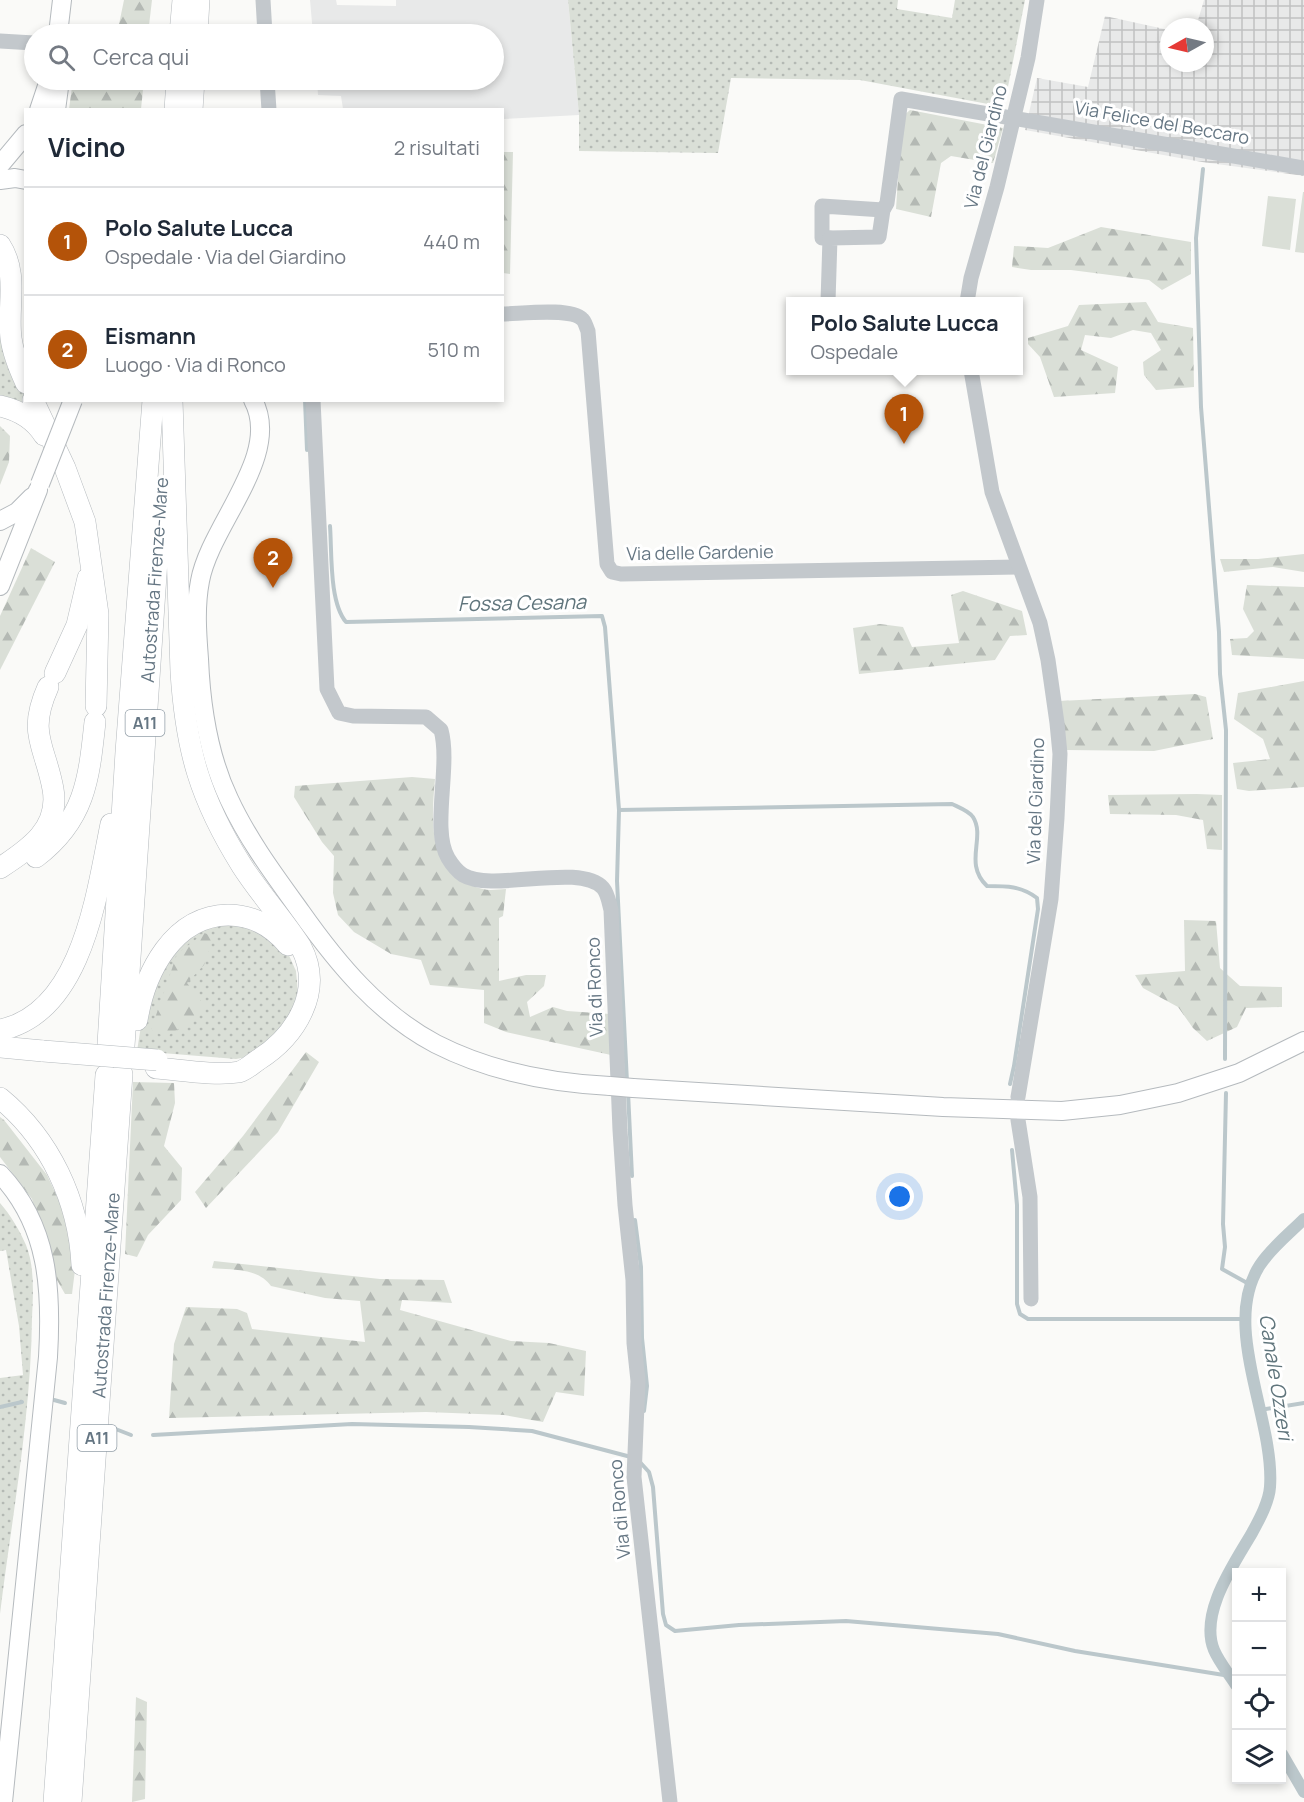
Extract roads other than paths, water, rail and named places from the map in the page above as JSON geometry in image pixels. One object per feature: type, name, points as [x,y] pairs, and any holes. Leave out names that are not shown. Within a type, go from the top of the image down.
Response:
[{"type":"highway","points":[[181,24],[183,0]]},
{"type":"highway","points":[[198,24],[199,0]]},
{"type":"highway","points":[[175,108],[176,90]]},
{"type":"highway","points":[[192,108],[193,90]]},
{"type":"highway","points":[[0,245],[11,277],[12,346],[24,378]]},
{"type":"highway","points":[[0,879],[50,845],[61,835],[76,813],[87,783],[95,714],[99,638],[92,563],[81,507],[34,402]]},
{"type":"highway","name":"Autostrada Firenze-Mare","points":[[122,1046],[126,752],[153,402]]},
{"type":"highway","points":[[0,1047],[42,1056],[156,1064],[242,1063],[265,1056],[282,1042],[300,1014],[310,991],[310,969],[307,958],[243,867],[227,840],[204,794],[190,749],[184,718],[180,672],[170,402]]},
{"type":"highway","name":"Autostrada Firenze-Mare","points":[[122,1046],[170,402]]},
{"type":"highway","points":[[0,406],[25,415],[34,422],[65,468]]},
{"type":"highway","points":[[0,868],[43,835],[52,816],[55,798],[37,730],[39,711],[77,625],[92,563]]},
{"type":"highway","points":[[0,1030],[22,1023],[35,1015],[69,974],[81,946],[94,904],[126,752]]},
{"type":"highway","points":[[122,1046],[143,993],[169,944],[195,923],[212,916],[234,915],[255,919],[282,938],[294,955],[298,966],[303,993],[300,1014]]},
{"type":"highway","points":[[0,1059],[42,1056]]},
{"type":"highway","name":"Autostrada Firenze-Mare","points":[[54,1802],[80,1432],[119,1075],[118,1139],[70,1802]]},
{"type":"highway","points":[[0,1098],[30,1127],[48,1153],[60,1177],[79,1232],[83,1270],[80,1432]]},
{"type":"main road","points":[[61,24],[62,0]]},
{"type":"main road","points":[[40,108],[46,90]]},
{"type":"main road","points":[[56,108],[59,90]]},
{"type":"main road","points":[[0,165],[24,136]]},
{"type":"main road","points":[[0,180],[24,180]]},
{"type":"main road","points":[[0,586],[72,402]]},
{"type":"main road","points":[[254,402],[261,426],[257,456],[210,549],[200,580],[196,609],[201,695],[206,725],[222,781],[234,810],[264,859],[324,944],[352,977],[392,1014],[434,1043],[467,1059],[534,1078],[633,1088],[943,1107],[1062,1111],[1120,1105],[1179,1093],[1239,1073],[1304,1041]]},
{"type":"main road","points":[[0,520],[17,512],[39,487]]},
{"type":"main road","points":[[0,1174],[17,1195],[36,1232],[47,1273],[50,1295],[46,1369],[3,1802]]},
{"type":"street","points":[[263,0],[264,24]]},
{"type":"street","name":"Via del Giardino","points":[[968,297],[970,278],[997,187],[1028,58],[1037,0]]},
{"type":"street","points":[[0,41],[24,42]]},
{"type":"street","points":[[267,90],[268,108]]},
{"type":"street","points":[[883,210],[822,206],[822,238],[879,237],[883,210],[887,203],[901,99],[1013,118]]},
{"type":"street","name":"Via Felice del Beccaro","points":[[1013,118],[1304,168]]},
{"type":"street","points":[[828,297],[830,238]]},
{"type":"street","name":"Via delle Gardenie","points":[[504,314],[564,312],[583,319],[588,331],[607,564],[612,572],[621,574],[1018,567]]},
{"type":"street","name":"Via del Giardino","points":[[972,375],[992,492],[1040,623],[1058,723],[1060,754],[1058,818],[1051,899],[1018,1097]]},
{"type":"street","name":"Via di Ronco","points":[[314,402],[327,689],[339,713],[352,716],[426,717],[441,730],[444,754],[442,842],[447,857],[463,874],[484,880],[570,877],[592,881],[602,887],[606,894],[612,920],[620,1130],[633,1280],[634,1343],[638,1381],[634,1477],[670,1802]]},
{"type":"street","points":[[1018,1120],[1030,1197],[1031,1299]]},
{"type":"waterway","points":[[1203,169],[1196,238],[1201,407],[1226,730],[1225,1059]]},
{"type":"waterway","name":"Fossa Cesana","points":[[305,402],[307,450]]},
{"type":"waterway","name":"Fossa Cesana","points":[[330,526],[334,590],[346,622],[602,616],[605,627],[619,810],[617,881],[627,1082]]},
{"type":"waterway","points":[[619,810],[952,804],[969,813],[976,825],[975,860],[980,877],[987,886],[1014,888],[1037,898],[1038,909],[1010,1084]]},
{"type":"waterway","points":[[628,1092],[632,1176]]},
{"type":"waterway","points":[[1226,1093],[1223,1224],[1225,1247],[1222,1269],[1249,1284]]},
{"type":"waterway","points":[[1012,1150],[1017,1205],[1017,1304],[1020,1314],[1028,1319],[1246,1319]]},
{"type":"waterway","name":"Canale Ozzeri","points":[[1232,1679],[1214,1650],[1211,1620],[1228,1574],[1261,1517],[1270,1487],[1265,1432],[1247,1344],[1245,1316],[1249,1289],[1264,1259],[1304,1219]]},
{"type":"waterway","points":[[635,1220],[641,1267],[642,1338],[647,1386],[644,1411]]},
{"type":"waterway","points":[[54,1400],[65,1403]]},
{"type":"waterway","points":[[0,1407],[22,1402]]},
{"type":"waterway","points":[[1260,1410],[1304,1403]]},
{"type":"waterway","points":[[153,1435],[352,1424],[469,1427],[532,1431],[631,1457]]},
{"type":"waterway","points":[[113,1428],[131,1435]]},
{"type":"waterway","points":[[638,1460],[649,1472],[653,1487],[663,1614],[666,1625],[675,1631],[739,1625],[846,1621],[998,1634],[1075,1651],[1230,1676]]},
{"type":"waterway","name":"Canale Ozzeri","points":[[1286,1761],[1304,1792]]},
{"type":"place","name":"Polo Salute Lucca","points":[[904,444]]},
{"type":"place","name":"Eismann","points":[[273,588]]}]
